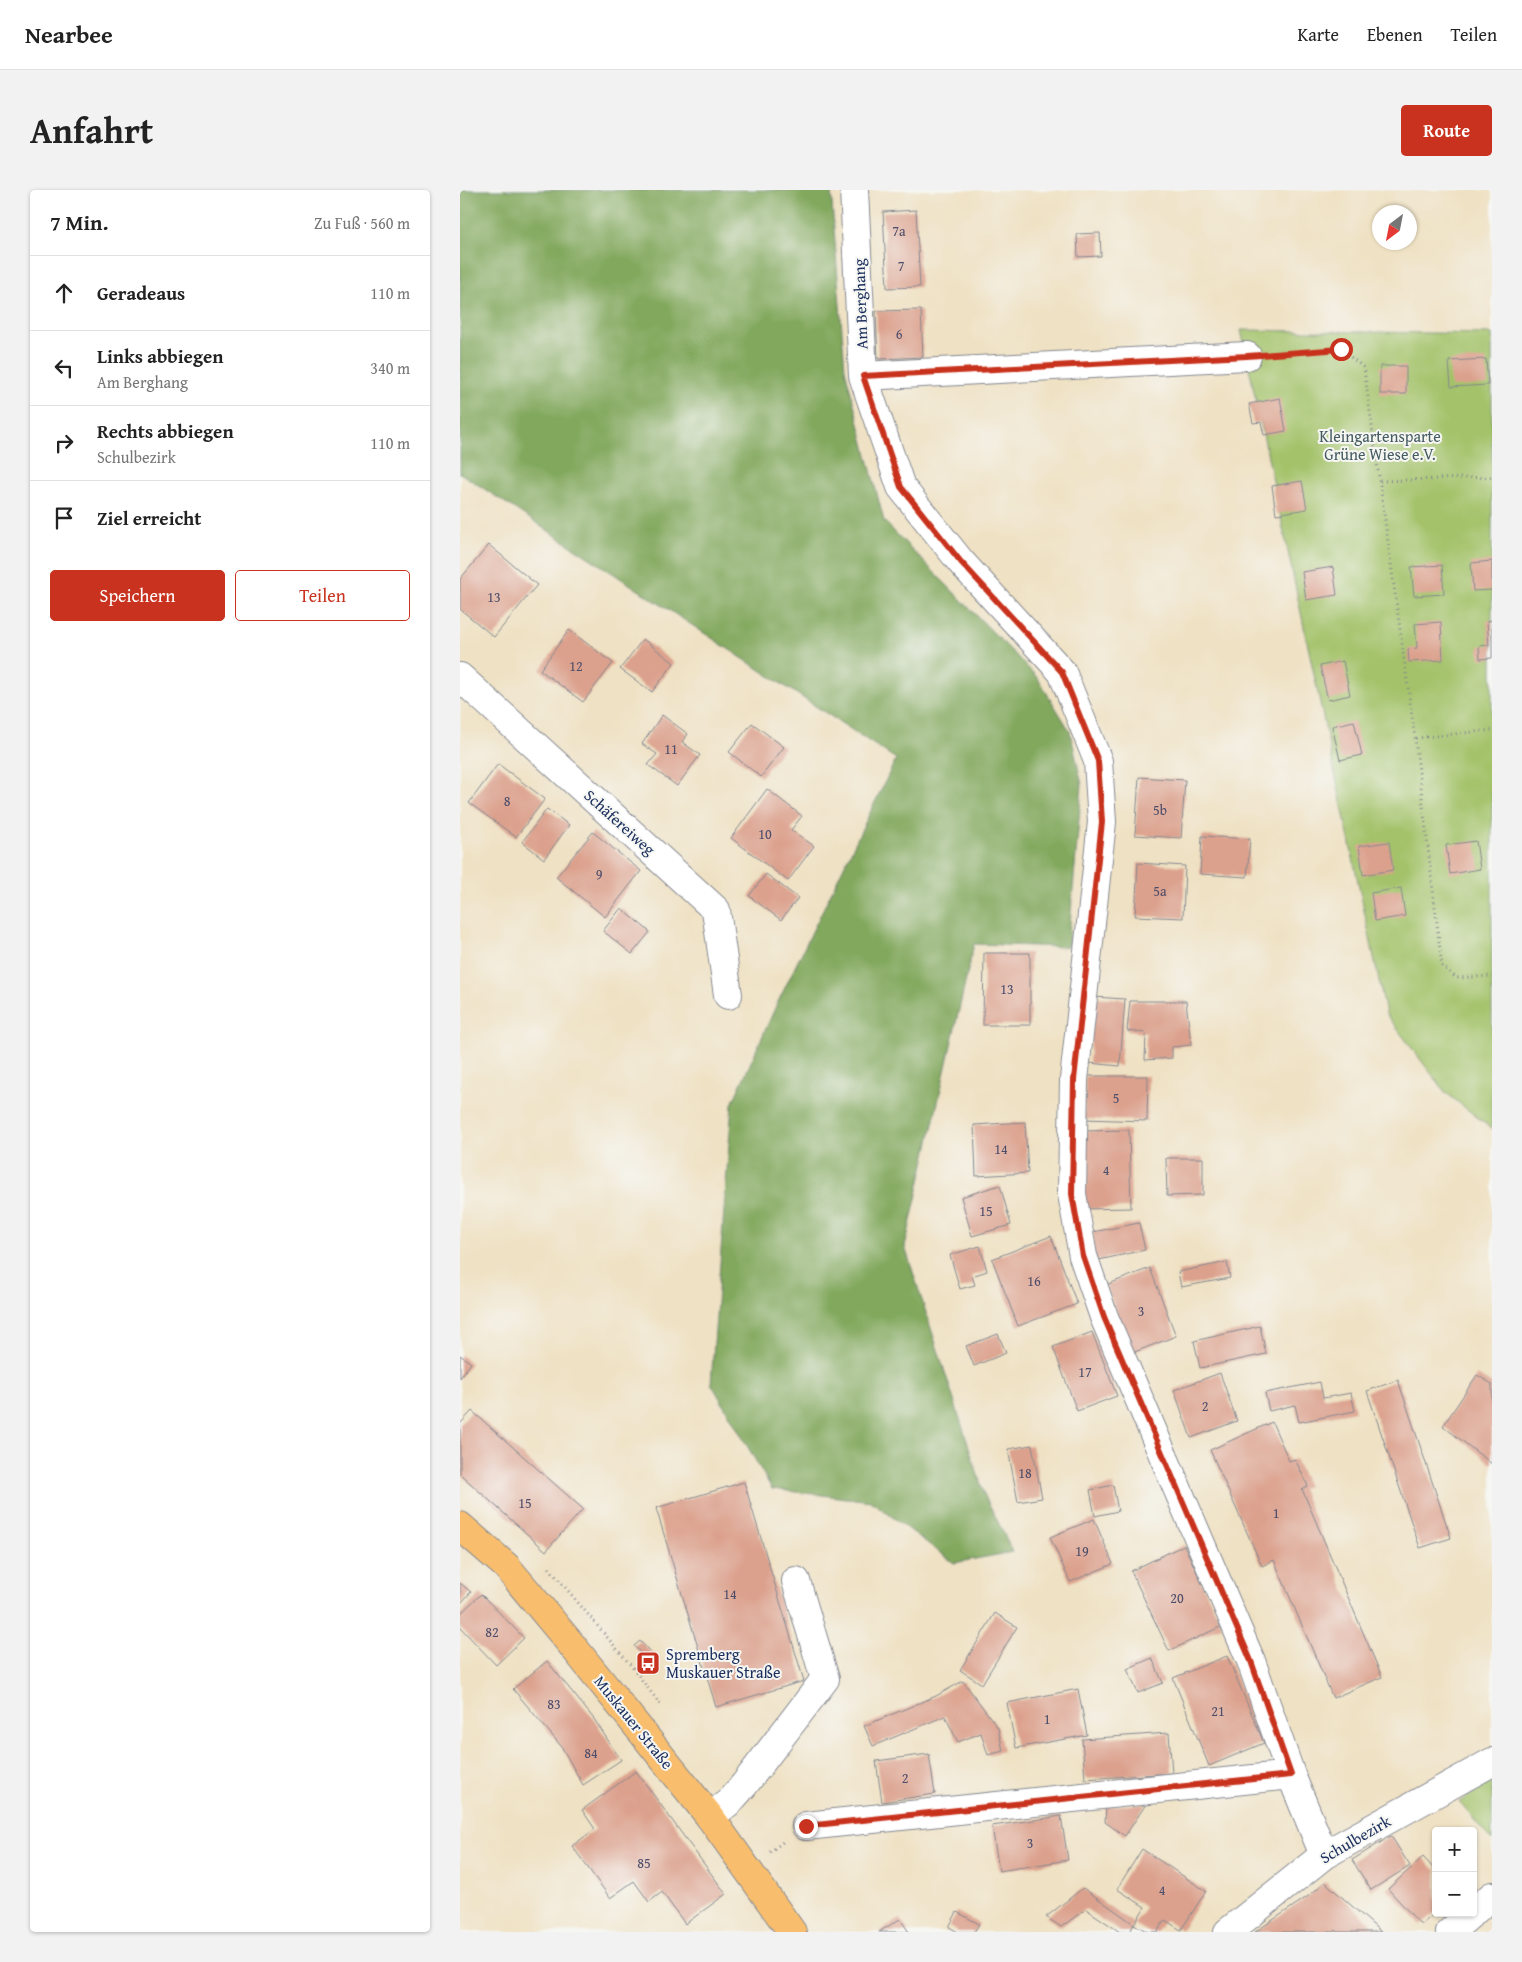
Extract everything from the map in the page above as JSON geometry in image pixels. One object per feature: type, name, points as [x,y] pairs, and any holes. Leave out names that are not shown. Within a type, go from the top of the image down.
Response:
[{"type":"main road","name":"Muskauer Straße","points":[[460,1526],[506,1566],[571,1644],[710,1817],[792,1932]]},
{"type":"street","name":"Am Berghang","points":[[854,190],[863,376],[901,487],[961,562],[1062,672],[1098,761],[1102,822],[1074,1080],[1072,1194],[1083,1256],[1104,1317],[1251,1661],[1291,1775],[1324,1855]]},
{"type":"street","points":[[863,376],[1247,356]]},
{"type":"street","name":"Schäfereiweg","points":[[460,677],[716,910],[728,995]]},
{"type":"street","points":[[710,1817],[730,1802],[826,1679],[796,1581]]},
{"type":"street","name":"Schulbezirk","points":[[1228,1932],[1324,1855],[1492,1762]]},
{"type":"street","points":[[806,1826],[1291,1775]]},
{"type":"street","points":[[1477,1909],[1492,1896]]},
{"type":"street","points":[[1450,1932],[1468,1917]]},
{"type":"path","points":[[1247,356],[1341,349],[1364,368],[1415,738],[1442,966],[1456,978],[1492,976]]},
{"type":"path","points":[[1380,482],[1492,477]]},
{"type":"path","points":[[1415,738],[1492,730]]},
{"type":"green space","points":[[460,190],[831,190],[845,369],[884,521],[1037,677],[1070,731],[1082,785],[1068,947],[974,944],[905,1247],[984,1494],[1013,1552],[954,1563],[871,1501],[772,1489],[711,1383],[732,1104],[776,1006],[896,759],[460,473]]},
{"type":"green space","name":"Kleingartensparte Grüne Wiese e.V.","points":[[1241,330],[1492,334],[1492,1129],[1445,1092],[1386,1014]]},
{"type":"green space","points":[[1492,1781],[1492,1841],[1459,1802]]},
{"type":"building","points":[[916,210],[920,287],[887,288],[883,212]]},
{"type":"building","points":[[1100,233],[1101,256],[1078,257],[1077,234]]},
{"type":"building","points":[[921,310],[923,357],[878,359],[876,311]]},
{"type":"building","points":[[1486,359],[1488,385],[1451,387],[1449,361]]},
{"type":"building","points":[[1380,366],[1406,366],[1406,394],[1380,394]]},
{"type":"building","points":[[1280,398],[1286,431],[1264,435],[1261,422],[1253,423],[1249,404]]},
{"type":"building","points":[[1302,481],[1307,509],[1276,514],[1272,486]]},
{"type":"building","points":[[489,545],[537,585],[494,637],[460,609],[460,579]]},
{"type":"building","points":[[1492,561],[1492,590],[1473,591],[1471,563]]},
{"type":"building","points":[[1442,565],[1444,594],[1414,596],[1411,567]]},
{"type":"building","points":[[1333,567],[1337,595],[1306,600],[1302,572]]},
{"type":"building","points":[[1492,620],[1492,658],[1480,659],[1479,646],[1489,645],[1487,621]]},
{"type":"building","points":[[1441,622],[1443,660],[1409,662],[1408,649],[1417,648],[1415,624]]},
{"type":"building","points":[[569,630],[613,663],[583,702],[540,670]]},
{"type":"building","points":[[643,639],[674,663],[652,692],[620,669]]},
{"type":"building","points":[[1343,661],[1350,695],[1328,700],[1320,666]]},
{"type":"building","points":[[662,715],[688,734],[682,742],[700,755],[677,786],[648,765],[657,754],[642,744]]},
{"type":"building","points":[[1354,721],[1362,755],[1340,760],[1332,726]]},
{"type":"building","points":[[752,723],[784,747],[761,777],[729,752]]},
{"type":"building","points":[[498,764],[545,799],[516,837],[469,803]]},
{"type":"building","points":[[1139,777],[1185,780],[1181,838],[1135,835]]},
{"type":"building","points":[[767,789],[802,816],[791,830],[814,846],[788,881],[731,838]]},
{"type":"building","points":[[547,809],[569,825],[544,859],[522,842]]},
{"type":"building","points":[[593,832],[641,871],[605,917],[556,877]]},
{"type":"building","points":[[1202,836],[1250,839],[1247,877],[1200,874]]},
{"type":"building","points":[[1476,841],[1480,869],[1450,874],[1446,845]]},
{"type":"building","points":[[1389,842],[1393,870],[1363,875],[1359,846]]},
{"type":"building","points":[[1138,863],[1185,866],[1183,918],[1135,916]]},
{"type":"building","points":[[766,874],[798,898],[781,920],[749,896]]},
{"type":"building","points":[[1401,888],[1405,916],[1375,921],[1371,893]]},
{"type":"building","points":[[621,908],[650,932],[632,954],[603,931]]},
{"type":"building","points":[[984,953],[1030,953],[1030,1025],[983,1025]]},
{"type":"building","points":[[1094,997],[1125,999],[1120,1066],[1089,1063]]},
{"type":"building","points":[[1130,1001],[1186,1001],[1191,1045],[1172,1047],[1172,1058],[1145,1060],[1146,1033],[1127,1031]]},
{"type":"building","points":[[1085,1076],[1148,1076],[1147,1121],[1084,1119]]},
{"type":"building","points":[[1025,1122],[1028,1173],[976,1176],[974,1125]]},
{"type":"building","points":[[1129,1130],[1131,1208],[1083,1209],[1082,1131]]},
{"type":"building","points":[[1166,1158],[1203,1158],[1203,1195],[1167,1196]]},
{"type":"building","points":[[1000,1185],[1011,1225],[972,1236],[961,1197]]},
{"type":"building","points":[[1139,1223],[1145,1250],[1094,1261],[1088,1233]]},
{"type":"building","points":[[1051,1236],[1077,1304],[1018,1326],[992,1259]]},
{"type":"building","points":[[980,1246],[987,1271],[972,1276],[975,1285],[960,1289],[950,1255]]},
{"type":"building","points":[[1227,1262],[1230,1278],[1181,1287],[1178,1272]]},
{"type":"building","points":[[1150,1268],[1176,1336],[1132,1353],[1106,1285]]},
{"type":"building","points":[[1260,1326],[1266,1354],[1200,1368],[1194,1341]]},
{"type":"building","points":[[1092,1332],[1117,1396],[1077,1411],[1053,1347]]},
{"type":"building","points":[[998,1334],[1006,1353],[974,1366],[966,1346]]},
{"type":"building","points":[[460,1355],[471,1363],[460,1378]]},
{"type":"building","points":[[1220,1373],[1237,1421],[1191,1438],[1174,1390]]},
{"type":"building","points":[[1477,1375],[1492,1384],[1492,1464],[1443,1426]]},
{"type":"building","points":[[1398,1380],[1451,1538],[1420,1548],[1367,1391]]},
{"type":"building","points":[[1320,1382],[1323,1398],[1351,1393],[1355,1411],[1299,1422],[1295,1405],[1269,1411],[1265,1393]]},
{"type":"building","points":[[472,1411],[583,1509],[546,1551],[460,1474],[460,1424]]},
{"type":"building","points":[[1272,1422],[1289,1461],[1295,1459],[1308,1486],[1302,1489],[1382,1677],[1333,1698],[1274,1560],[1262,1566],[1210,1450]]},
{"type":"building","points":[[1032,1445],[1042,1498],[1018,1502],[1008,1449]]},
{"type":"building","points":[[744,1482],[804,1681],[716,1707],[656,1508]]},
{"type":"building","points":[[1113,1485],[1118,1511],[1095,1516],[1090,1490]]},
{"type":"building","points":[[1094,1519],[1113,1564],[1070,1582],[1050,1537]]},
{"type":"building","points":[[1184,1545],[1222,1626],[1169,1651],[1131,1571]]},
{"type":"building","points":[[460,1583],[471,1592],[460,1604]]},
{"type":"building","points":[[481,1594],[524,1638],[496,1665],[460,1627],[460,1614]]},
{"type":"building","points":[[995,1613],[1017,1627],[982,1684],[960,1670]]},
{"type":"building","points":[[640,1641],[653,1655],[647,1660],[634,1646]]},
{"type":"building","points":[[1227,1656],[1264,1743],[1209,1766],[1173,1678]]},
{"type":"building","points":[[1152,1658],[1163,1683],[1138,1693],[1127,1669]]},
{"type":"building","points":[[547,1661],[594,1719],[621,1760],[583,1785],[561,1746],[513,1689]]},
{"type":"building","points":[[963,1681],[998,1728],[1003,1751],[988,1755],[981,1733],[958,1742],[945,1716],[873,1746],[864,1726],[936,1696]]},
{"type":"building","points":[[1078,1689],[1087,1735],[1016,1748],[1007,1703]]},
{"type":"building","points":[[1169,1733],[1172,1773],[1085,1779],[1082,1739]]},
{"type":"building","points":[[929,1754],[935,1794],[882,1802],[876,1761]]},
{"type":"building","points":[[636,1771],[726,1894],[685,1924],[662,1892],[649,1902],[634,1881],[610,1898],[572,1846],[595,1829],[582,1810]]},
{"type":"building","points":[[1146,1804],[1125,1836],[1105,1822],[1106,1806]]},
{"type":"building","points":[[1061,1816],[1068,1860],[999,1871],[992,1826]]},
{"type":"building","points":[[1391,1836],[1410,1866],[1371,1890],[1352,1860]]},
{"type":"building","points":[[1142,1849],[1206,1891],[1181,1930],[1165,1920],[1157,1932],[1148,1932],[1134,1924],[1145,1907],[1117,1889]]},
{"type":"building","points":[[1423,1857],[1432,1867],[1432,1915],[1421,1925],[1388,1889]]},
{"type":"building","points":[[1325,1882],[1381,1932],[1338,1932],[1336,1930],[1334,1932],[1255,1932],[1310,1895]]},
{"type":"building","points":[[1083,1888],[1134,1924],[1130,1932],[1120,1932],[1086,1909],[1061,1927],[1046,1917]]},
{"type":"building","points":[[957,1912],[979,1924],[974,1932],[958,1932],[949,1927]]},
{"type":"building","points":[[900,1919],[909,1932],[879,1932]]},
{"type":"place","name":"Spremberg Muskauer Straße","points":[[648,1663]]},
{"type":"route","points":[[806,1826],[1291,1775],[1251,1661],[1104,1317],[1083,1256],[1072,1194],[1074,1080],[1102,822],[1098,761],[1062,672],[961,562],[901,487],[863,376],[1247,356],[1341,349]]}]
